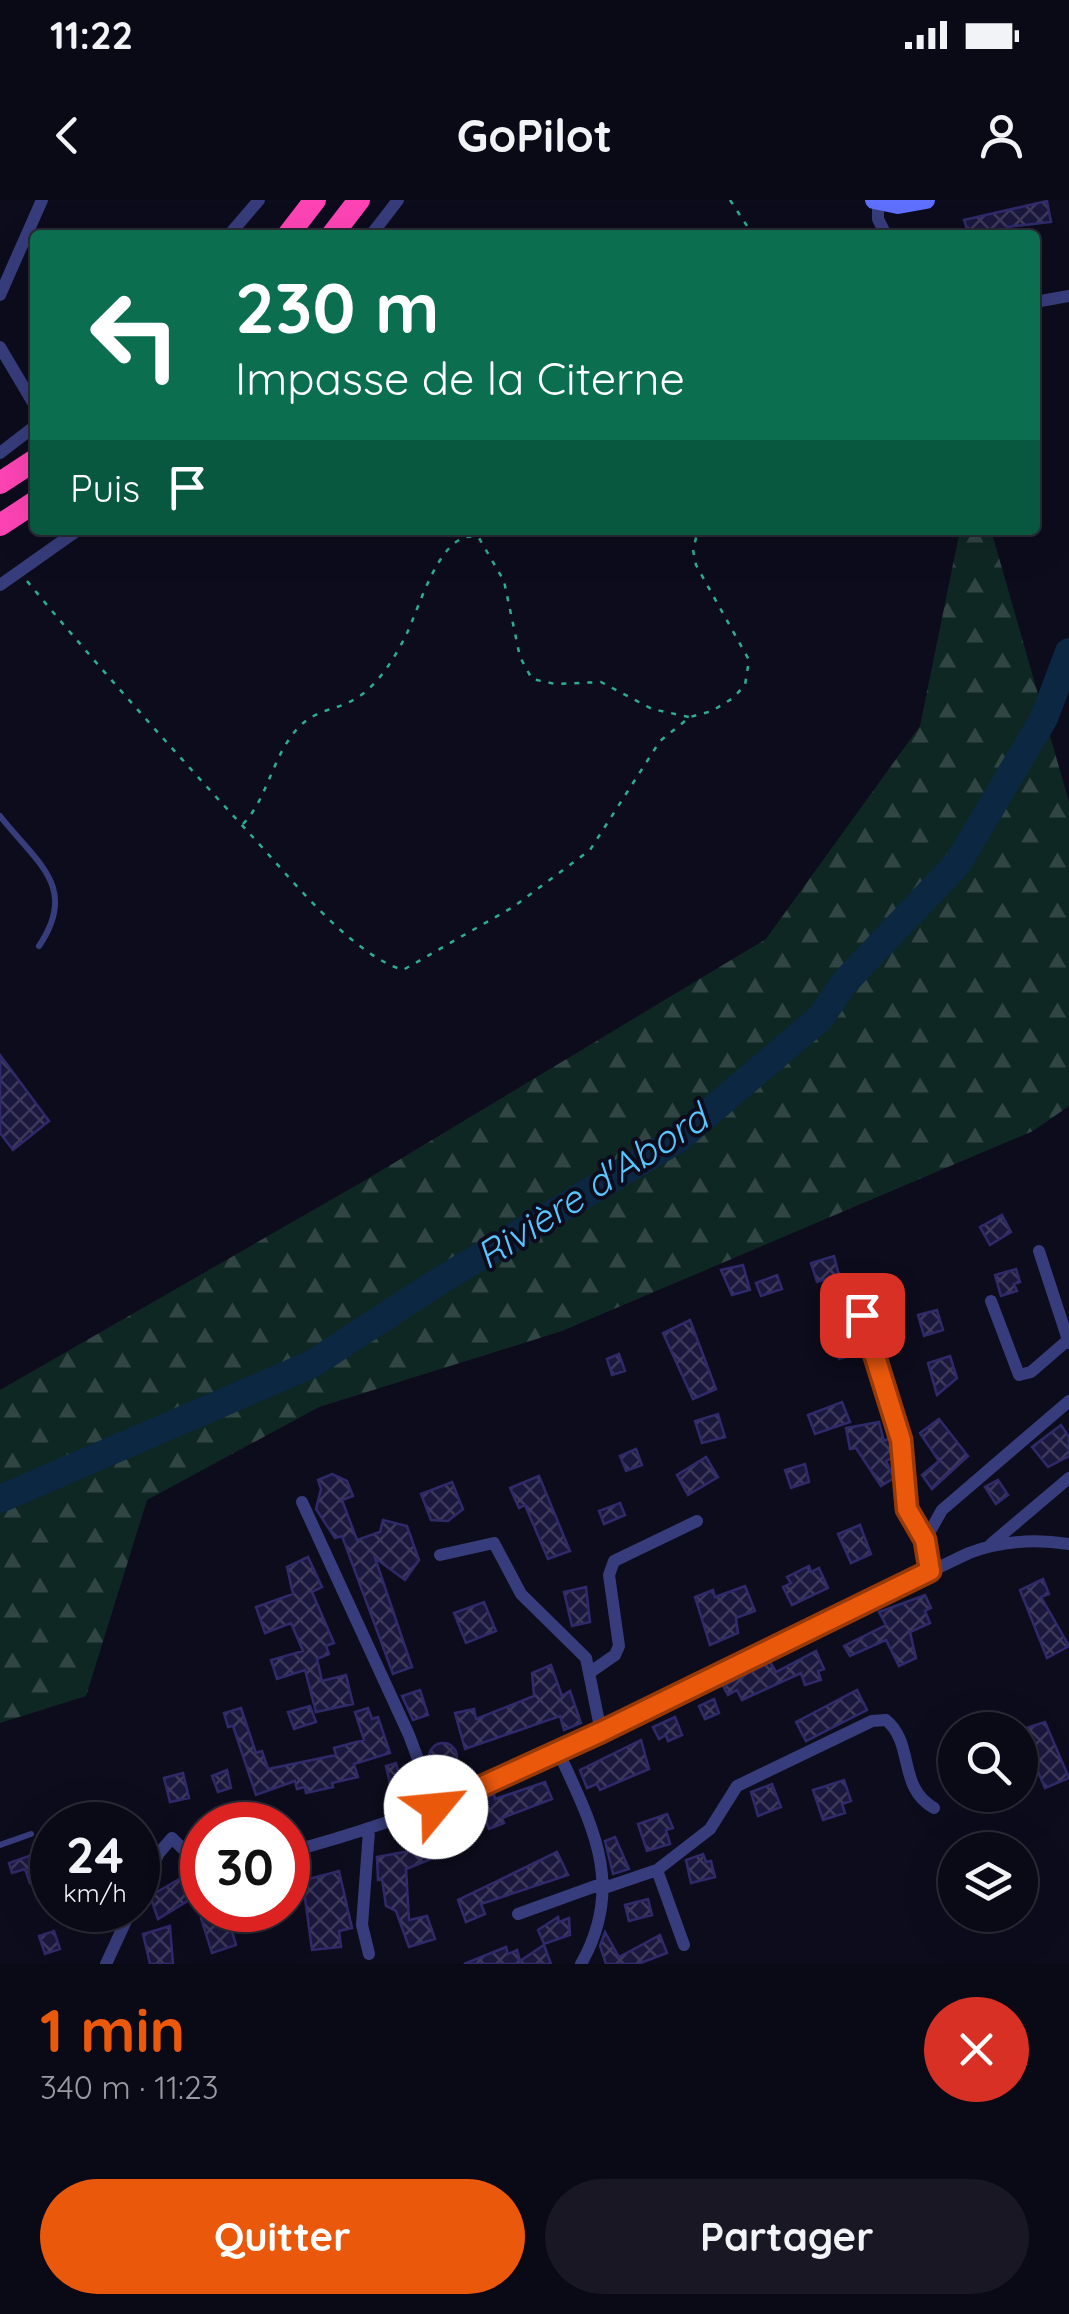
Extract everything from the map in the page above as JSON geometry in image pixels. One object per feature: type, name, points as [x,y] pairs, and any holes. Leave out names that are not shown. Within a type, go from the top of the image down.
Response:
[{"type":"highway","points":[[292,230],[315,200]]},
{"type":"highway","points":[[336,230],[359,200]]},
{"type":"highway","points":[[0,481],[29,464]]},
{"type":"highway","points":[[0,525],[30,505]]},
{"type":"street","points":[[0,295],[42,200]]},
{"type":"street","points":[[233,230],[259,200]]},
{"type":"street","points":[[375,230],[398,200]]},
{"type":"street","points":[[884,230],[876,201],[926,200]]},
{"type":"street","points":[[1040,301],[1069,296]]},
{"type":"street","points":[[0,347],[30,398]]},
{"type":"street","points":[[0,453],[30,430]]},
{"type":"street","points":[[0,585],[71,535]]},
{"type":"street","points":[[991,1300],[1019,1376],[1068,1342],[1039,1252]]},
{"type":"street","points":[[852,1284],[901,1440],[907,1509],[925,1540],[930,1571]]},
{"type":"street","points":[[925,1540],[942,1510],[1069,1401]]},
{"type":"street","points":[[310,1846],[370,1831],[436,1807],[989,1545],[1069,1478]]},
{"type":"street","points":[[302,1502],[409,1735],[436,1807]]},
{"type":"street","points":[[592,1671],[615,1655],[619,1646],[609,1575],[614,1561],[697,1522]]},
{"type":"street","points":[[989,1545],[1044,1540],[1069,1544]]},
{"type":"street","points":[[440,1555],[494,1543],[520,1594],[568,1636],[592,1671],[601,1732]]},
{"type":"street","points":[[518,1914],[657,1870],[710,1829],[738,1786],[872,1721],[886,1720],[896,1728],[911,1788],[934,1808]]},
{"type":"street","points":[[558,1751],[597,1835],[604,1886],[601,1915],[580,1964]]},
{"type":"street","points":[[369,1954],[362,1925],[370,1831]]},
{"type":"street","points":[[160,1852],[172,1838],[180,1846]]},
{"type":"street","points":[[657,1870],[684,1945]]},
{"type":"street","points":[[106,1964],[121,1932]]},
{"type":"lane","points":[[0,816],[54,885],[58,912],[39,946]]},
{"type":"lane","points":[[0,1844],[30,1834]]},
{"type":"path","points":[[730,200],[749,230]]},
{"type":"path","points":[[242,825],[256,811],[264,786],[298,728],[331,706],[355,700],[390,666],[432,577],[455,539],[462,535],[479,538],[504,581],[520,656],[532,679],[556,684],[601,682],[652,709],[690,717],[712,711],[733,698],[751,671],[742,646],[696,565],[693,550],[697,535]]},
{"type":"path","points":[[19,572],[120,693],[242,825],[378,962],[403,970],[513,906],[590,850],[652,752],[690,717]]},
{"type":"green space","points":[[959,535],[992,535],[1069,802],[1069,1106],[1033,1131],[562,1331],[319,1407],[147,1500],[86,1696],[0,1723],[0,1390],[369,1178],[766,939],[920,726]]},
{"type":"building","points":[[1047,201],[1051,222],[1007,227],[1008,230],[967,230],[964,220]]},
{"type":"building","points":[[0,1055],[49,1121],[13,1150],[0,1133]]},
{"type":"building","points":[[1002,1215],[1011,1232],[990,1245],[980,1227]]},
{"type":"building","points":[[834,1256],[839,1275],[817,1282],[811,1263]]},
{"type":"building","points":[[743,1265],[750,1290],[732,1295],[721,1270]]},
{"type":"building","points":[[1016,1269],[1020,1282],[1014,1284],[1017,1291],[1001,1296],[995,1275]]},
{"type":"building","points":[[777,1275],[782,1289],[761,1296],[756,1283]]},
{"type":"building","points":[[894,1286],[902,1310],[896,1322],[889,1324],[876,1318],[869,1294]]},
{"type":"building","points":[[937,1310],[943,1330],[924,1336],[918,1315]]},
{"type":"building","points":[[690,1320],[716,1389],[693,1399],[663,1333]]},
{"type":"building","points":[[852,1323],[861,1353],[839,1359],[830,1329]]},
{"type":"building","points":[[619,1354],[625,1371],[612,1375],[607,1359]]},
{"type":"building","points":[[950,1356],[957,1378],[937,1395],[928,1363]]},
{"type":"building","points":[[842,1402],[850,1422],[815,1434],[808,1415]]},
{"type":"building","points":[[718,1414],[725,1437],[702,1443],[695,1421]]},
{"type":"building","points":[[939,1419],[968,1456],[932,1489],[922,1475],[939,1461],[920,1433]]},
{"type":"building","points":[[879,1422],[884,1441],[890,1438],[892,1458],[886,1461],[894,1478],[881,1486],[856,1448],[850,1449],[846,1428]]},
{"type":"building","points":[[1061,1425],[1069,1437],[1069,1456],[1048,1467],[1032,1447]]},
{"type":"building","points":[[636,1449],[642,1465],[626,1471],[620,1456]]},
{"type":"building","points":[[706,1457],[718,1477],[688,1495],[677,1475]]},
{"type":"building","points":[[805,1464],[809,1482],[791,1488],[785,1470]]},
{"type":"building","points":[[332,1474],[347,1481],[353,1496],[342,1500],[357,1540],[380,1532],[383,1520],[407,1526],[419,1560],[405,1580],[375,1558],[412,1667],[393,1674],[342,1536],[335,1538],[316,1509],[321,1489],[318,1480]]},
{"type":"building","points":[[539,1476],[570,1551],[548,1559],[525,1505],[519,1508],[510,1488]]},
{"type":"building","points":[[998,1480],[1008,1495],[996,1504],[985,1487]]},
{"type":"building","points":[[452,1482],[463,1509],[448,1521],[431,1520],[421,1494]]},
{"type":"building","points":[[620,1503],[625,1515],[604,1524],[599,1511]]},
{"type":"building","points":[[860,1525],[871,1554],[851,1563],[838,1534]]},
{"type":"building","points":[[308,1557],[322,1587],[312,1592],[334,1643],[326,1646],[329,1654],[317,1659],[322,1681],[346,1675],[353,1704],[316,1712],[305,1670],[277,1679],[271,1660],[303,1651],[291,1623],[265,1633],[256,1607],[293,1594],[287,1567]]},
{"type":"building","points":[[809,1566],[811,1572],[819,1568],[828,1588],[792,1605],[783,1587],[791,1583],[787,1577]]},
{"type":"building","points":[[1043,1579],[1049,1594],[1041,1597],[1069,1646],[1047,1658],[1020,1590]]},
{"type":"building","points":[[745,1586],[755,1611],[736,1618],[738,1633],[710,1645],[695,1597],[713,1590],[715,1597]]},
{"type":"building","points":[[586,1587],[590,1622],[572,1626],[564,1592]]},
{"type":"building","points":[[925,1595],[931,1608],[925,1611],[930,1623],[910,1632],[916,1658],[899,1666],[886,1640],[850,1656],[844,1646],[886,1625],[879,1612]]},
{"type":"building","points":[[484,1602],[496,1631],[466,1643],[454,1613]]},
{"type":"building","points":[[816,1651],[824,1669],[818,1671],[821,1680],[805,1685],[801,1673],[742,1700],[737,1690],[728,1695],[723,1686],[770,1662],[776,1672]]},
{"type":"building","points":[[551,1665],[562,1696],[570,1691],[581,1723],[564,1730],[560,1716],[465,1749],[455,1713],[474,1709],[476,1719],[534,1696],[532,1673]]},
{"type":"building","points":[[420,1690],[428,1715],[413,1720],[402,1696]]},
{"type":"building","points":[[857,1690],[867,1710],[806,1741],[796,1722]]},
{"type":"building","points":[[714,1699],[719,1713],[705,1719],[699,1706]]},
{"type":"building","points":[[310,1706],[316,1722],[294,1729],[288,1712]]},
{"type":"building","points":[[241,1708],[256,1753],[262,1751],[268,1769],[336,1755],[334,1748],[364,1740],[355,1712],[368,1708],[372,1719],[378,1717],[390,1753],[354,1764],[358,1777],[332,1783],[333,1787],[306,1793],[305,1787],[297,1789],[295,1781],[256,1795],[233,1726],[228,1727],[224,1713]]},
{"type":"building","points":[[675,1717],[682,1735],[668,1741],[666,1735],[659,1739],[653,1727]]},
{"type":"building","points":[[1045,1722],[1069,1778],[1045,1788],[1038,1772],[1038,1724]]},
{"type":"building","points":[[641,1740],[649,1769],[600,1790],[597,1784],[587,1788],[580,1770]]},
{"type":"building","points":[[443,1743],[453,1747],[457,1757],[453,1767],[443,1771],[433,1767],[429,1757],[433,1747]]},
{"type":"building","points":[[396,1763],[405,1798],[394,1801],[386,1766]]},
{"type":"building","points":[[227,1770],[231,1788],[218,1792],[212,1776]]},
{"type":"building","points":[[183,1773],[189,1798],[170,1802],[164,1778]]},
{"type":"building","points":[[844,1780],[851,1801],[842,1804],[845,1813],[823,1820],[813,1790]]},
{"type":"building","points":[[545,1782],[552,1799],[502,1818],[504,1823],[489,1829],[485,1819],[446,1833],[450,1842],[443,1846],[455,1844],[456,1849],[406,1869],[409,1920],[427,1916],[435,1939],[409,1947],[396,1911],[386,1906],[382,1879],[378,1880],[377,1857],[420,1849],[414,1835],[480,1804],[479,1800],[494,1794],[495,1799]]},
{"type":"building","points":[[772,1784],[781,1807],[758,1816],[751,1792]]},
{"type":"building","points":[[667,1814],[673,1828],[666,1830],[670,1844],[647,1851],[638,1824]]},
{"type":"building","points":[[615,1837],[629,1869],[613,1874],[605,1841]]},
{"type":"building","points":[[557,1852],[568,1875],[481,1904],[485,1914],[466,1922],[458,1900]]},
{"type":"building","points":[[703,1854],[706,1862],[711,1861],[715,1877],[691,1883],[686,1860]]},
{"type":"building","points":[[30,1856],[30,1883],[25,1869],[12,1873],[9,1863]]},
{"type":"building","points":[[339,1871],[352,1928],[339,1931],[341,1947],[312,1950],[310,1879]]},
{"type":"building","points":[[180,1879],[180,1906],[160,1918],[160,1890]]},
{"type":"building","points":[[648,1899],[652,1915],[629,1921],[625,1905]]},
{"type":"building","points":[[558,1917],[559,1922],[569,1918],[570,1935],[544,1944],[538,1930]]},
{"type":"building","points":[[170,1926],[173,1964],[150,1964],[143,1934]]},
{"type":"building","points":[[54,1932],[60,1949],[45,1954],[39,1936]]},
{"type":"building","points":[[205,1932],[232,1932],[236,1945],[212,1953]]},
{"type":"building","points":[[605,1932],[619,1957],[660,1935],[667,1953],[638,1964],[606,1964],[600,1946]]},
{"type":"building","points":[[544,1945],[551,1964],[464,1964],[506,1947],[508,1954],[517,1950],[520,1961]]},
{"type":"waterway","name":"Rivière d'Abord","points":[[0,1499],[312,1364],[441,1280],[678,1139],[821,1017],[844,983],[958,863],[1044,718],[1069,652]]},
{"type":"route","points":[[436,1807],[468,1789],[601,1732],[930,1571],[925,1540],[907,1509],[901,1440],[862,1315]]}]
